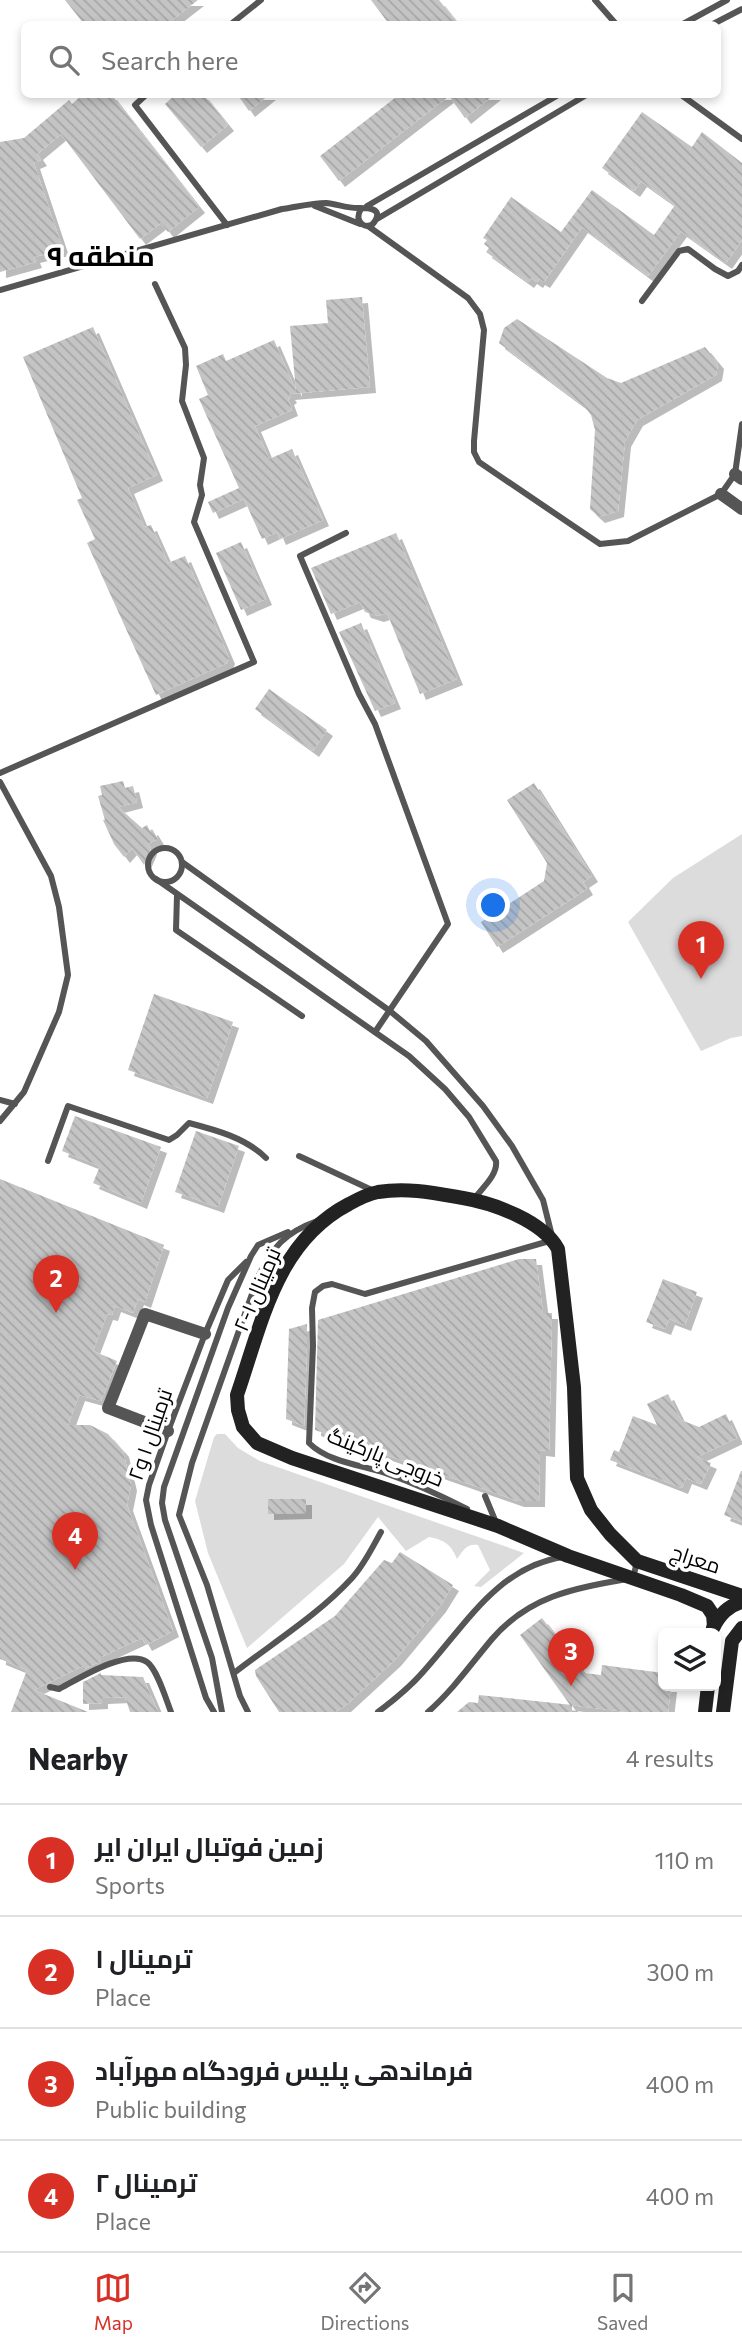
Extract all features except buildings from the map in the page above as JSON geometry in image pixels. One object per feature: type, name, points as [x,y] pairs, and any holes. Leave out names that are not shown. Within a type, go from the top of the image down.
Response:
[{"type":"main road","name":"ترمینال ۱-۲","points":[[553,1240],[518,1216],[496,1206],[425,1191],[376,1192],[345,1206],[328,1217],[298,1246],[282,1272],[237,1395],[238,1410],[243,1427],[257,1443],[292,1458],[498,1526],[568,1556],[632,1578]]},
{"type":"main road","points":[[553,1240],[558,1249],[574,1387],[577,1478],[591,1510],[637,1561]]},
{"type":"main road","name":"معراج","points":[[637,1561],[742,1596]]},
{"type":"main road","name":"معراج","points":[[632,1578],[706,1606],[713,1615],[713,1628]]},
{"type":"main road","points":[[706,1606],[715,1606],[720,1599],[712,1586]]},
{"type":"main road","points":[[714,1628],[722,1613],[732,1605],[742,1602]]},
{"type":"main road","points":[[723,1712],[732,1641],[742,1628]]},
{"type":"main road","points":[[705,1712],[707,1691]]},
{"type":"street","points":[[721,494],[742,509]]},
{"type":"street","points":[[168,1431],[108,1408],[145,1314],[205,1334]]},
{"type":"lane","points":[[235,21],[261,0]]},
{"type":"lane","points":[[595,0],[614,21]]},
{"type":"lane","points":[[688,21],[727,0]]},
{"type":"lane","points":[[719,21],[742,9]]},
{"type":"lane","points":[[143,98],[135,105],[227,225]]},
{"type":"lane","points":[[553,98],[364,207],[358,214],[358,220],[468,298],[480,314],[484,330],[474,441],[474,452],[479,462],[600,544],[628,541],[721,494],[738,476],[742,424]]},
{"type":"lane","points":[[310,204],[365,225],[373,224],[377,219],[581,98]]},
{"type":"lane","points":[[686,98],[742,139]]},
{"type":"lane","points":[[0,290],[282,209],[327,203],[372,208],[377,219]]},
{"type":"lane","points":[[642,301],[679,251],[688,249],[715,270],[728,276],[742,265]]},
{"type":"lane","points":[[0,773],[254,662],[194,522],[202,495],[200,485],[204,458],[182,401],[185,348],[155,285]]},
{"type":"lane","points":[[346,533],[300,556],[359,694],[375,724],[448,925],[375,1032]]},
{"type":"lane","points":[[0,782],[51,876],[59,907],[68,975],[59,1012],[24,1092],[0,1121]]},
{"type":"lane","points":[[473,1200],[494,1173],[496,1161],[469,1117],[445,1089],[410,1056],[151,875],[148,862],[156,851],[169,848],[175,851],[182,862],[426,1041],[459,1077],[512,1146],[543,1200],[553,1240]]},
{"type":"lane","points":[[156,879],[162,882],[175,879],[180,875],[182,862]]},
{"type":"lane","points":[[177,895],[176,930],[302,1016]]},
{"type":"lane","points":[[0,1100],[15,1104]]},
{"type":"lane","points":[[48,1161],[68,1106],[169,1140],[189,1123],[215,1129],[256,1148],[266,1158]]},
{"type":"lane","points":[[299,1156],[376,1192]]},
{"type":"lane","name":"ترمینال ۱ و۲","points":[[214,1712],[206,1698],[151,1525],[146,1500],[149,1485],[228,1280],[250,1258],[258,1245],[328,1217]]},
{"type":"lane","points":[[248,1712],[240,1696],[207,1585],[179,1515],[192,1462],[258,1277],[270,1252],[293,1230]]},
{"type":"lane","name":"خروجی پارکینگ","points":[[498,1526],[433,1491],[325,1455],[309,1443],[312,1308],[315,1292],[332,1284],[365,1294],[553,1240]]},
{"type":"lane","points":[[222,1712],[212,1658],[165,1520],[162,1503],[164,1487],[214,1347],[250,1258]]},
{"type":"lane","points":[[485,1496],[498,1526]]},
{"type":"lane","points":[[234,1672],[303,1623],[334,1596],[354,1576],[381,1532]]},
{"type":"lane","points":[[378,1712],[421,1674],[506,1580],[525,1567],[542,1560],[568,1556]]},
{"type":"lane","points":[[428,1712],[501,1630],[528,1607],[580,1587],[632,1578],[637,1561]]},
{"type":"lane","points":[[50,1687],[59,1689],[119,1660],[132,1657],[146,1661],[153,1669],[171,1712]]},
{"type":"shaded area","points":[[742,834],[742,1036],[701,1051],[628,922],[673,878]]},
{"type":"shaded area","points":[[217,1434],[225,1434],[238,1448],[260,1461],[524,1553],[481,1587],[474,1586],[490,1570],[478,1545],[468,1546],[457,1559],[446,1544],[429,1537],[406,1551],[378,1517],[344,1564],[247,1648],[208,1553],[195,1501]]},
{"type":"place","name":"زمین فوتبال ایران ایر","points":[[701,979]]},
{"type":"place","name":"ترمینال ۱","points":[[56,1313]]},
{"type":"place","name":"ترمینال ۲","points":[[75,1570]]},
{"type":"place","name":"فرماندهی پلیس فرودگاه مهرآباد","points":[[571,1686]]},
{"type":"district","name":"منطقه ۹","points":[[101,255]]}]
